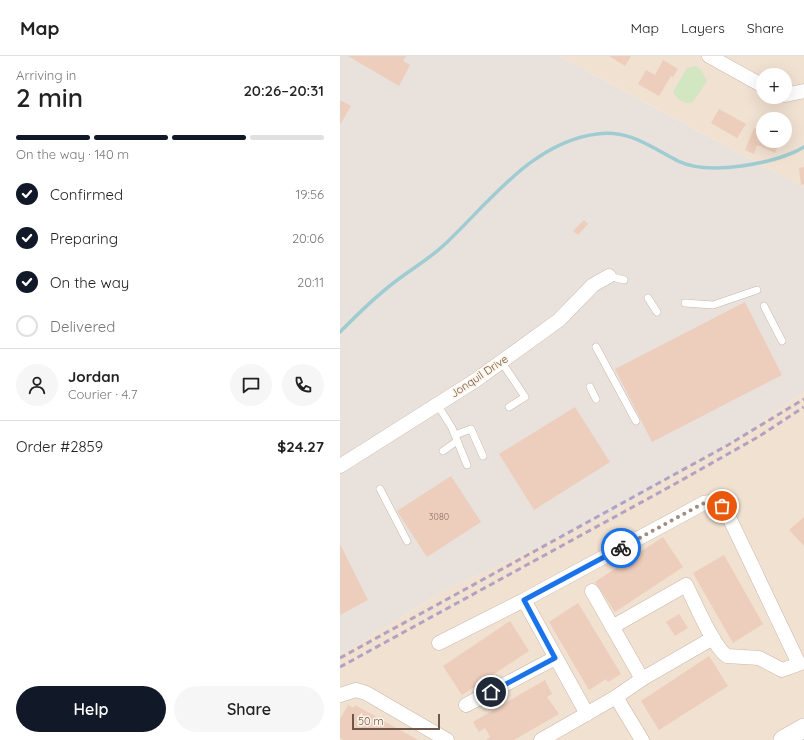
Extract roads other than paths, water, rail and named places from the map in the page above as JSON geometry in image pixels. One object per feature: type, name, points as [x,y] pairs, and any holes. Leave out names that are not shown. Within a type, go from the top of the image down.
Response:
[{"type":"main road","points":[[783,740],[804,728]]},
{"type":"street","points":[[709,56],[756,82]]},
{"type":"street","points":[[792,93],[804,91]]},
{"type":"street","name":"Jonquil Drive","points":[[340,466],[501,362],[559,320],[593,285],[609,276]]},
{"type":"street","points":[[439,643],[524,600],[704,503],[716,501],[727,513],[799,664],[782,670],[759,658],[727,656],[723,654],[713,638],[686,585],[612,627]]},
{"type":"street","points":[[592,591],[642,679]]},
{"type":"street","points":[[524,600],[587,714]]},
{"type":"street","points":[[541,740],[616,697],[642,679],[713,638]]},
{"type":"street","points":[[466,705],[555,658]]},
{"type":"street","points":[[340,694],[356,690],[366,693],[447,740]]},
{"type":"street","points":[[616,697],[640,738]]},
{"type":"lane","points":[[609,276],[624,280]]},
{"type":"lane","points":[[685,303],[713,305],[757,290]]},
{"type":"lane","points":[[648,298],[657,312]]},
{"type":"lane","points":[[764,306],[782,341]]},
{"type":"lane","points":[[596,347],[636,421]]},
{"type":"lane","points":[[501,362],[524,397],[509,407]]},
{"type":"lane","points":[[590,388],[596,399]]},
{"type":"lane","points":[[437,404],[456,438],[467,465]]},
{"type":"lane","points":[[443,451],[456,438],[471,429],[483,456]]},
{"type":"lane","points":[[380,489],[407,541]]},
{"type":"waterway","points":[[340,332],[384,291],[444,245],[513,177],[552,149],[574,139],[597,134],[620,134],[649,145],[678,161],[706,168],[724,168],[760,163],[792,153],[804,147]]},
{"type":"railway","points":[[340,658],[728,445],[804,399]]},
{"type":"railway","points":[[340,667],[673,485],[758,437],[804,407]]}]
